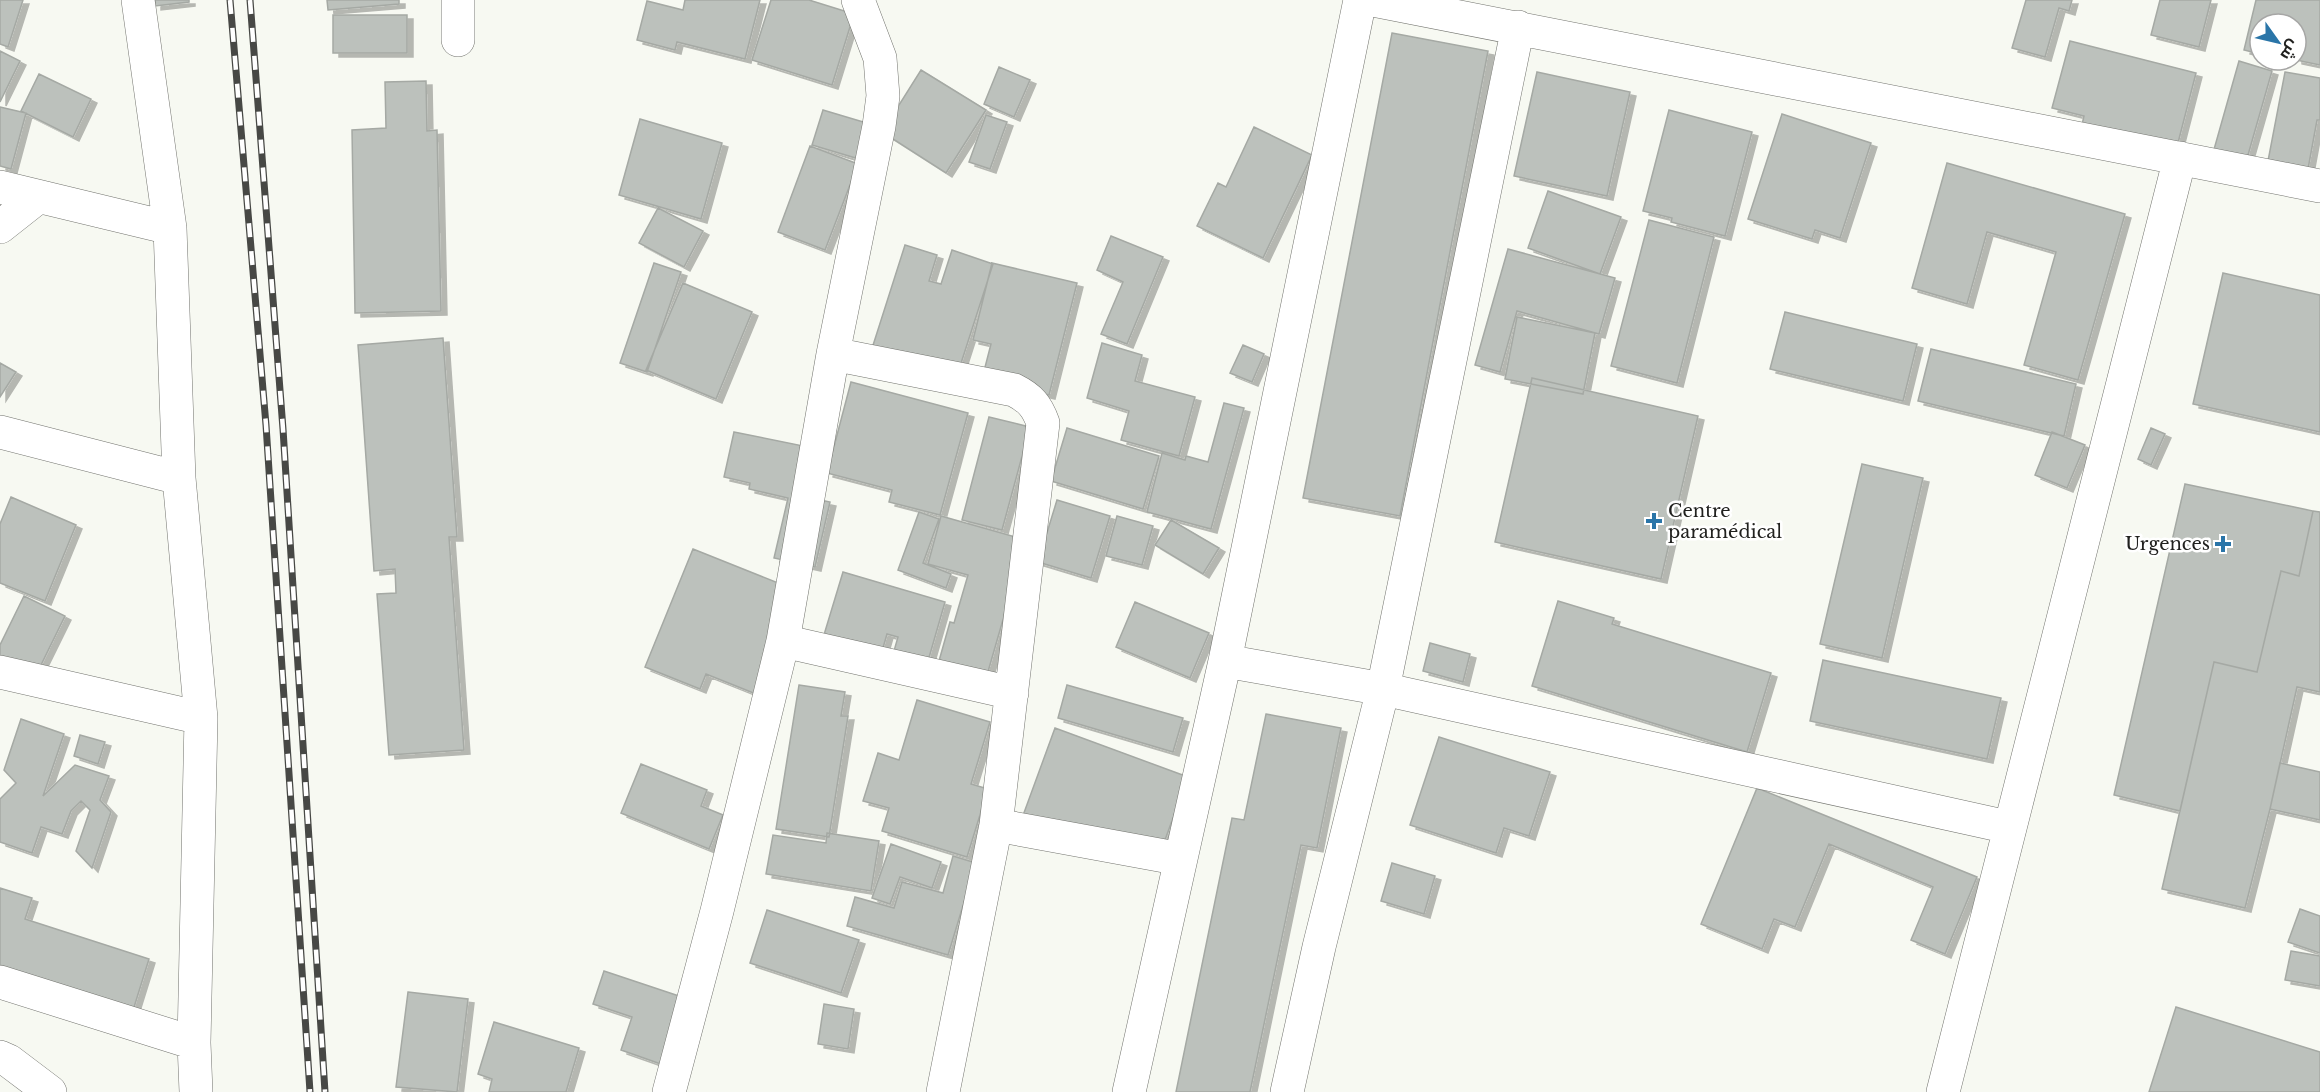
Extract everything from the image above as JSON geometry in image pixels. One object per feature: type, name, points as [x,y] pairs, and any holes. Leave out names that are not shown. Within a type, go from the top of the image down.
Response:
[{"type":"street","points":[[138,0],[170,228],[178,478],[201,718],[194,1043],[196,1092]]},
{"type":"street","points":[[458,0],[458,40]]},
{"type":"street","points":[[669,1092],[717,911],[783,641],[833,354],[879,126],[883,96],[880,58],[858,0]]},
{"type":"street","points":[[1130,1092],[1225,661],[1360,0]]},
{"type":"street","points":[[1373,0],[2320,186]]},
{"type":"street","points":[[1287,1092],[1319,947],[1383,688],[1518,27]]},
{"type":"street","points":[[1943,1092],[2008,827],[2180,158]]},
{"type":"street","points":[[0,187],[170,228]]},
{"type":"street","points":[[0,227],[38,197]]},
{"type":"street","points":[[833,354],[1014,390],[1037,406],[1043,423],[996,825],[943,1092]]},
{"type":"street","points":[[0,432],[178,478]]},
{"type":"street","points":[[783,641],[1012,693]]},
{"type":"street","points":[[1225,661],[1383,688],[2008,827]]},
{"type":"street","points":[[0,672],[201,718]]},
{"type":"street","points":[[996,825],[1181,859]]},
{"type":"street","points":[[0,982],[194,1043]]},
{"type":"street","points":[[0,1057],[9,1061],[50,1092]]},
{"type":"building","points":[[0,0],[23,0],[8,47],[0,44]]},
{"type":"building","points":[[155,0],[189,0],[189,2],[155,6]]},
{"type":"building","points":[[327,0],[399,0],[399,4],[328,10]]},
{"type":"building","points":[[685,0],[760,0],[745,59],[677,42],[675,50],[637,40],[647,1],[683,10]]},
{"type":"building","points":[[771,0],[809,0],[854,14],[832,85],[752,60]]},
{"type":"building","points":[[2026,0],[2072,0],[2069,11],[2059,8],[2045,57],[2012,48]]},
{"type":"building","points":[[2160,0],[2211,0],[2199,47],[2151,35]]},
{"type":"building","points":[[2256,0],[2320,0],[2320,65],[2308,62],[2308,12],[2253,12]]},
{"type":"building","points":[[333,15],[407,15],[407,53],[333,53]]},
{"type":"building","points":[[1392,33],[1488,51],[1400,516],[1303,498]]},
{"type":"building","points":[[2248,33],[2248,51],[2244,50]]},
{"type":"building","points":[[2070,41],[2196,73],[2172,166],[2078,142],[2084,116],[2052,108]]},
{"type":"building","points":[[0,51],[20,61],[0,102]]},
{"type":"building","points":[[2239,61],[2248,64],[2248,72],[2272,72],[2246,162],[2213,153]]},
{"type":"building","points":[[999,67],[1030,80],[1014,117],[984,104]]},
{"type":"building","points":[[921,70],[986,110],[946,173],[882,132]]},
{"type":"building","points":[[1537,72],[1630,92],[1607,196],[1514,176]]},
{"type":"building","points":[[2285,72],[2320,78],[2320,120],[2317,120],[2308,169],[2268,161]]},
{"type":"building","points":[[39,74],[91,99],[73,137],[21,111]]},
{"type":"building","points":[[426,81],[427,131],[437,130],[441,311],[355,313],[352,130],[386,128],[385,82]]},
{"type":"building","points":[[0,107],[26,113],[11,169],[0,166]]},
{"type":"building","points":[[823,110],[870,124],[859,159],[812,145]]},
{"type":"building","points":[[1669,110],[1752,132],[1725,236],[1671,222],[1672,218],[1643,211]]},
{"type":"building","points":[[1782,114],[1871,143],[1840,238],[1815,230],[1812,239],[1748,219]]},
{"type":"building","points":[[986,115],[1007,122],[990,169],[969,162]]},
{"type":"building","points":[[640,119],[722,143],[701,219],[619,195]]},
{"type":"building","points":[[1254,127],[1312,155],[1263,258],[1197,226],[1218,183],[1226,187]]},
{"type":"building","points":[[810,146],[858,164],[825,250],[778,232]]},
{"type":"building","points":[[1947,163],[2125,214],[2078,380],[2024,365],[2056,252],[1987,232],[1967,304],[1912,288]]},
{"type":"building","points":[[1548,191],[1621,217],[1600,274],[1528,248]]},
{"type":"building","points":[[658,208],[703,231],[684,267],[639,243]]},
{"type":"building","points":[[1649,220],[1714,237],[1677,383],[1611,366]]},
{"type":"building","points":[[1111,236],[1163,257],[1127,344],[1101,334],[1123,282],[1097,270]]},
{"type":"building","points":[[905,245],[937,255],[929,281],[941,284],[952,250],[993,264],[953,388],[868,361]]},
{"type":"building","points":[[1508,249],[1615,278],[1599,334],[1517,311],[1500,372],[1475,365]]},
{"type":"building","points":[[654,263],[681,272],[647,372],[620,363]]},
{"type":"building","points":[[992,263],[1077,283],[1049,395],[982,379],[991,344],[973,340]]},
{"type":"building","points":[[2223,273],[2320,295],[2320,432],[2193,404]]},
{"type":"building","points":[[683,283],[752,312],[716,399],[646,370]]},
{"type":"building","points":[[1785,312],[1917,344],[1903,401],[1770,369]]},
{"type":"building","points":[[1517,317],[1595,333],[1583,394],[1505,379]]},
{"type":"building","points":[[443,338],[457,537],[449,537],[464,750],[389,755],[377,594],[396,593],[395,569],[374,571],[358,345]]},
{"type":"building","points":[[1102,343],[1142,355],[1135,381],[1195,397],[1179,456],[1121,440],[1129,411],[1087,398]]},
{"type":"building","points":[[1243,345],[1264,354],[1252,382],[1230,373]]},
{"type":"building","points":[[1931,349],[2076,384],[2064,436],[1918,401]]},
{"type":"building","points":[[0,363],[16,372],[0,397]]},
{"type":"building","points":[[1532,378],[1698,416],[1661,579],[1495,542]]},
{"type":"building","points":[[851,382],[968,413],[940,515],[889,502],[892,490],[827,473]]},
{"type":"building","points":[[1224,403],[1244,408],[1211,529],[1147,512],[1162,453],[1185,460],[1186,456],[1208,462]]},
{"type":"building","points":[[989,417],[1030,427],[1002,530],[962,520]]},
{"type":"building","points":[[1067,428],[1159,456],[1143,509],[1051,481]]},
{"type":"building","points":[[2151,428],[2165,434],[2151,465],[2138,459]]},
{"type":"building","points":[[734,432],[818,449],[807,497],[830,502],[815,567],[774,558],[788,498],[749,489],[750,483],[724,477]]},
{"type":"building","points":[[2052,432],[2085,445],[2067,488],[2035,475]]},
{"type":"building","points":[[1862,464],[1923,478],[1882,658],[1820,644]]},
{"type":"building","points":[[2185,484],[2313,511],[2299,576],[2281,571],[2257,672],[2214,662],[2180,811],[2114,795]]},
{"type":"building","points":[[11,497],[76,525],[45,601],[0,583],[0,524]]},
{"type":"building","points":[[1057,500],[1110,516],[1091,578],[1038,562]]},
{"type":"building","points":[[2313,511],[2320,512],[2320,692],[2297,687],[2245,908],[2162,889],[2214,662],[2257,672],[2281,571],[2299,576]]},
{"type":"building","points":[[919,512],[939,519],[923,563],[951,574],[946,588],[898,570]]},
{"type":"building","points":[[941,516],[1026,540],[985,682],[937,668],[950,622],[954,623],[968,575],[928,564]]},
{"type":"building","points":[[1117,516],[1153,526],[1142,565],[1106,556]]},
{"type":"building","points":[[1171,520],[1219,548],[1203,574],[1155,545]]},
{"type":"building","points":[[693,549],[798,591],[756,694],[706,674],[700,689],[645,667]]},
{"type":"building","points":[[843,572],[945,602],[926,668],[892,658],[898,637],[887,634],[878,665],[820,648]]},
{"type":"building","points":[[24,596],[65,616],[35,677],[0,660],[0,645]]},
{"type":"building","points":[[1558,601],[1614,618],[1612,624],[1771,673],[1747,752],[1532,686]]},
{"type":"building","points":[[1135,602],[1209,633],[1190,678],[1116,647]]},
{"type":"building","points":[[1430,643],[1470,654],[1463,682],[1423,671]]},
{"type":"building","points":[[1823,660],[2001,698],[1987,759],[1810,721]]},
{"type":"building","points":[[799,685],[845,692],[841,716],[848,716],[829,837],[776,829]]},
{"type":"building","points":[[1067,685],[1183,718],[1173,752],[1058,718]]},
{"type":"building","points":[[917,700],[990,722],[971,784],[988,789],[967,857],[882,831],[889,808],[863,801],[878,753],[899,760]]},
{"type":"building","points":[[1266,714],[1341,728],[1317,848],[1301,845],[1250,1092],[1176,1092],[1232,818],[1244,820]]},
{"type":"building","points":[[21,719],[64,734],[43,796],[75,765],[109,776],[100,800],[111,812],[92,868],[76,851],[90,810],[81,801],[71,811],[62,834],[41,827],[32,853],[0,842],[0,799],[16,783],[4,770]]},
{"type":"building","points":[[1055,728],[1188,777],[1158,859],[1021,821]]},
{"type":"building","points":[[80,735],[105,742],[98,764],[74,756]]},
{"type":"building","points":[[1439,737],[1550,772],[1529,836],[1504,828],[1496,853],[1410,825]]},
{"type":"building","points":[[2280,763],[2320,772],[2320,820],[2270,809]]},
{"type":"building","points":[[641,764],[707,790],[701,806],[723,815],[709,849],[621,813]]},
{"type":"building","points":[[1757,788],[1977,877],[1945,954],[1911,940],[1933,887],[1829,844],[1795,927],[1774,919],[1762,949],[1701,924]]},
{"type":"building","points":[[827,833],[879,841],[871,891],[766,874],[773,835],[826,843]]},
{"type":"building","points":[[891,844],[941,862],[932,888],[900,877],[890,904],[872,898]]},
{"type":"building","points":[[953,856],[976,863],[948,955],[847,926],[855,897],[894,908],[902,882],[943,893]]},
{"type":"building","points":[[1392,863],[1435,876],[1424,914],[1381,901]]},
{"type":"building","points":[[0,888],[32,898],[25,919],[149,959],[130,1020],[0,965]]},
{"type":"building","points":[[2300,909],[2320,916],[2320,953],[2288,942]]},
{"type":"building","points":[[767,910],[859,940],[841,993],[750,963]]},
{"type":"building","points":[[2291,951],[2320,956],[2320,986],[2285,980]]},
{"type":"building","points":[[604,971],[697,1002],[675,1069],[621,1050],[632,1017],[593,1004]]},
{"type":"building","points":[[408,992],[468,999],[457,1092],[396,1087]]},
{"type":"building","points":[[824,1004],[854,1009],[848,1049],[818,1044]]},
{"type":"building","points":[[2176,1007],[2320,1052],[2320,1092],[2149,1092]]},
{"type":"building","points":[[494,1022],[579,1048],[566,1092],[489,1092],[492,1079],[478,1074]]},
{"type":"railway","points":[[230,0],[266,425],[310,1092]]},
{"type":"railway","points":[[250,0],[283,429],[325,1092]]},
{"type":"place","name":"Centre paramédical","points":[[1654,521]]},
{"type":"place","name":"Urgences","points":[[2223,544]]}]
